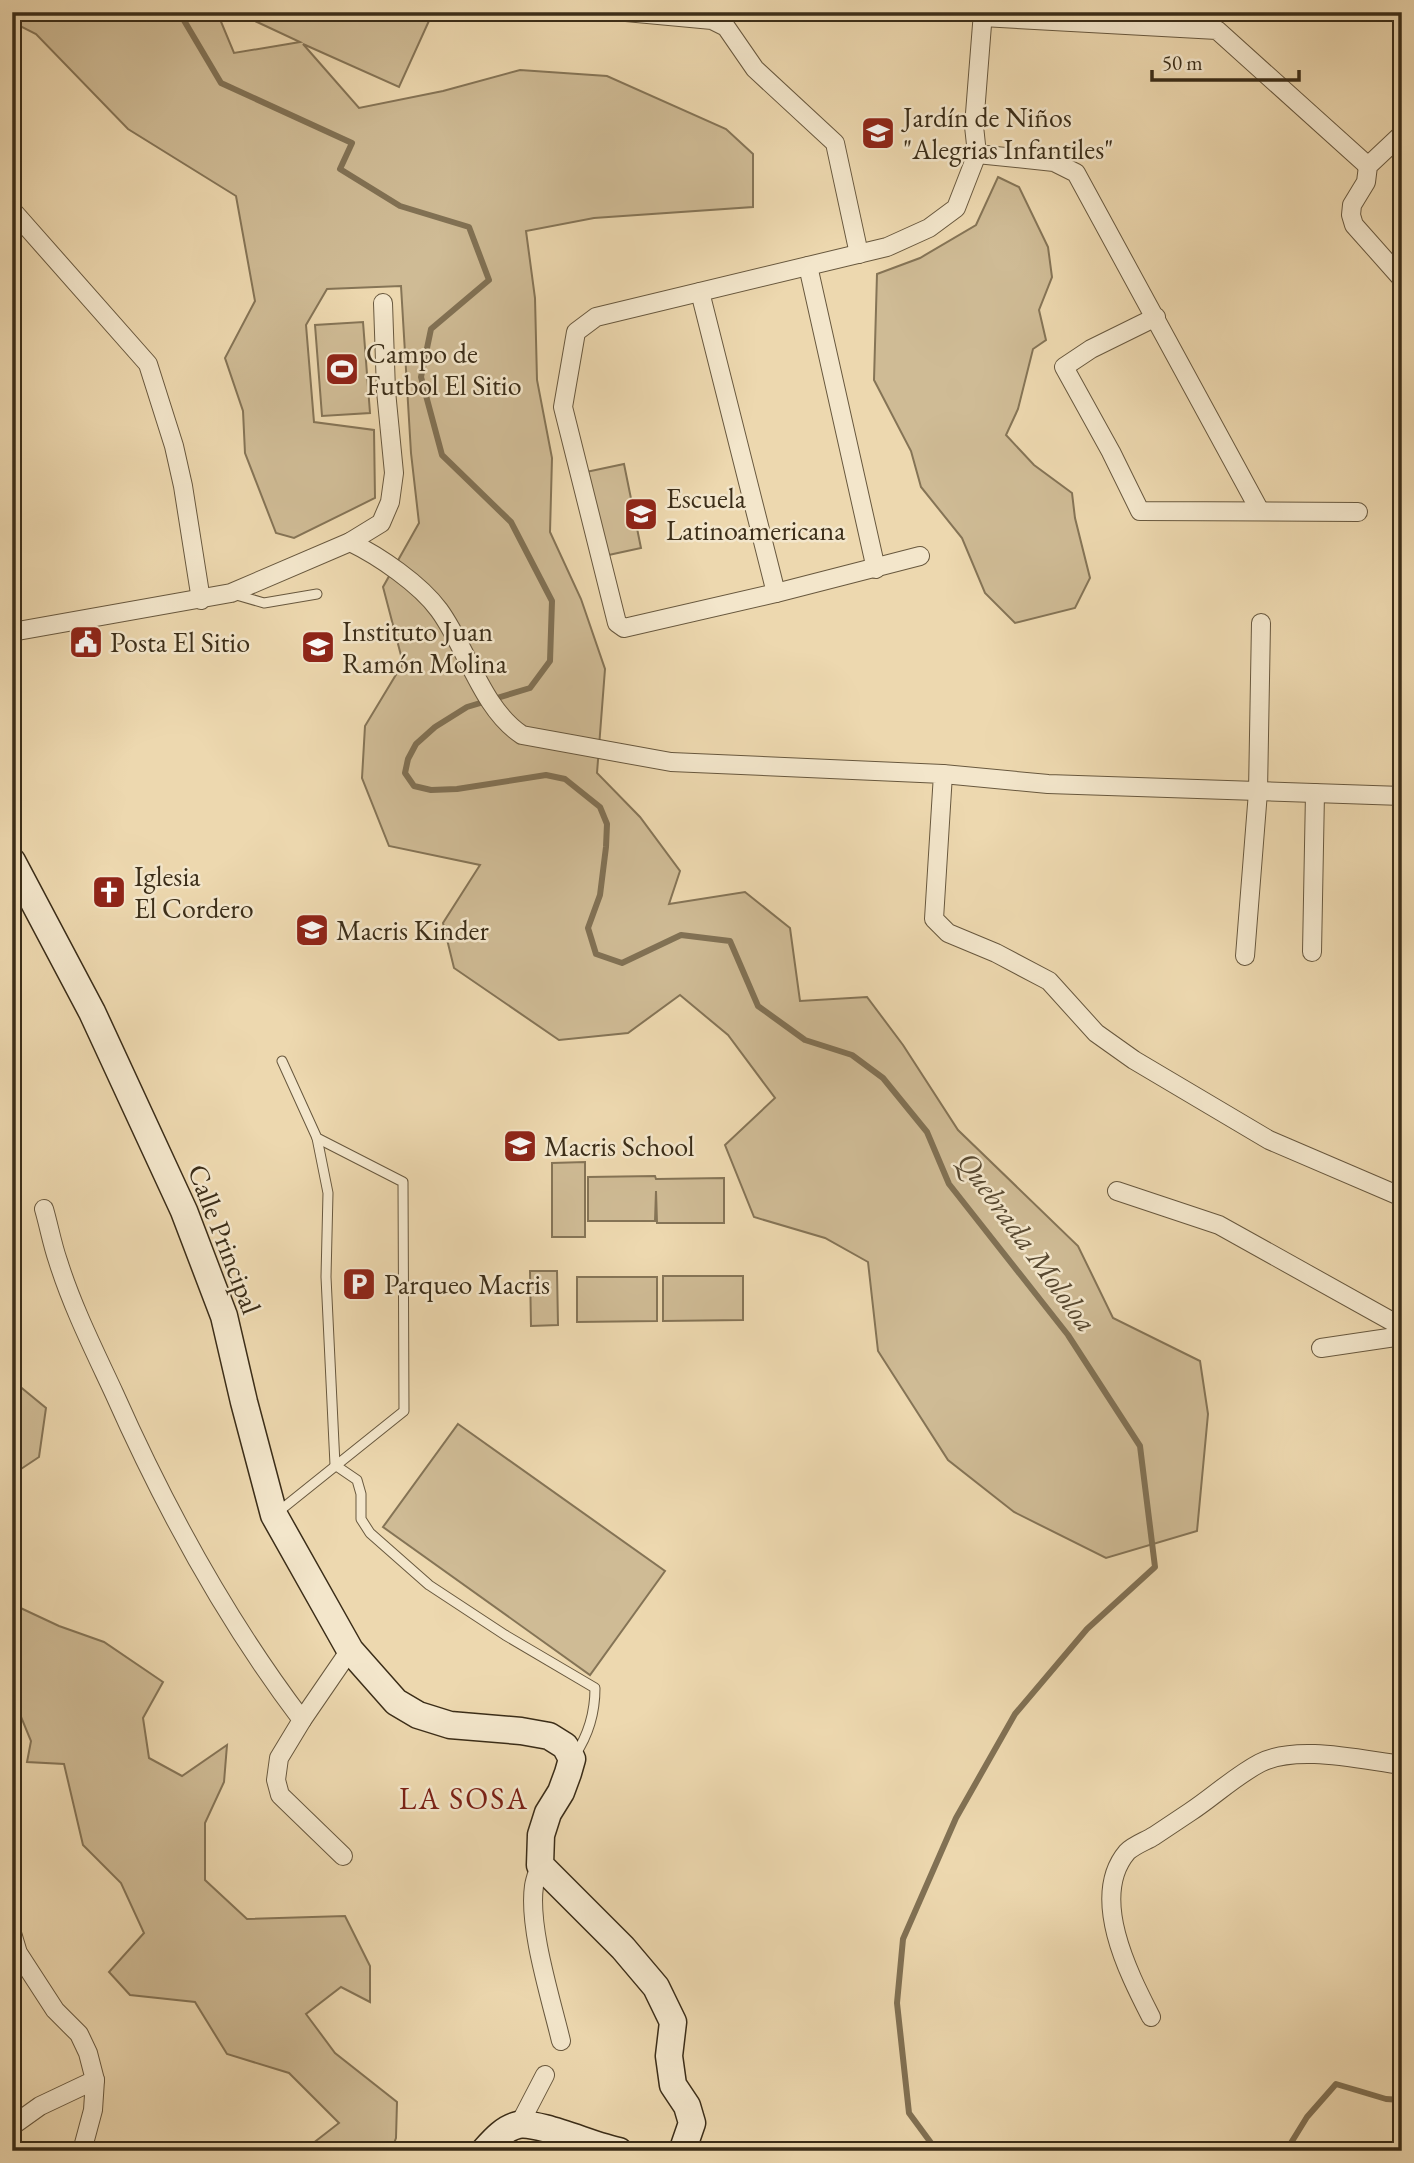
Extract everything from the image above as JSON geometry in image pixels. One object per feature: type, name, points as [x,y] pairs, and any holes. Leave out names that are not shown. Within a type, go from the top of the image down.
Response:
[{"type":"street","points":[[626,12],[712,20],[726,27],[755,69],[835,143],[859,254]]},
{"type":"street","points":[[920,556],[876,569],[624,628],[617,623],[563,407],[576,332],[596,317],[887,247],[929,228],[956,208],[977,154],[974,126],[983,15],[1217,30],[1368,166]]},
{"type":"street","points":[[1402,134],[1368,166],[1366,182],[1352,205],[1351,215],[1354,225],[1402,279]]},
{"type":"street","points":[[977,154],[1054,162],[1076,173],[1260,512]]},
{"type":"street","points":[[12,211],[148,364],[180,473],[201,600]]},
{"type":"street","points":[[808,266],[876,569]]},
{"type":"street","points":[[700,292],[776,593]]},
{"type":"street","points":[[12,632],[231,593],[350,542],[381,523],[390,502],[394,472],[386,391],[383,303]]},
{"type":"street","points":[[1156,317],[1091,349],[1064,367],[1111,452],[1140,512],[1358,512]]},
{"type":"street","points":[[350,542],[372,553],[439,609],[495,706],[511,728],[523,735],[671,762],[943,774],[1048,784],[1402,796]]},
{"type":"street","points":[[1245,956],[1258,792],[1261,622]]},
{"type":"street","points":[[943,774],[934,919],[948,933],[996,953],[1049,981],[1096,1033],[1134,1060],[1269,1140],[1402,1197]]},
{"type":"street","points":[[1312,952],[1315,793]]},
{"type":"street","name":"Calle Principal","points":[[12,861],[92,1012],[184,1211],[224,1316],[274,1515],[350,1650],[397,1702],[418,1715],[450,1725],[549,1736],[565,1746],[572,1759]]},
{"type":"street","points":[[1117,1191],[1219,1224],[1402,1327]]},
{"type":"street","points":[[44,1209],[58,1261],[76,1307],[141,1454],[213,1589],[279,1690],[302,1720]]},
{"type":"street","points":[[1321,1348],[1402,1336]]},
{"type":"street","points":[[1402,1628],[1402,1641]]},
{"type":"street","points":[[343,1856],[280,1795],[276,1780],[279,1758],[350,1650]]},
{"type":"street","points":[[1151,2017],[1126,1967],[1113,1923],[1117,1866],[1129,1850],[1261,1762],[1290,1755],[1402,1765]]},
{"type":"street","points":[[561,2041],[539,1947],[534,1885],[540,1865],[541,1835],[572,1759]]},
{"type":"street","points":[[540,1865],[623,1948],[656,1987],[673,2022],[669,2056],[673,2085],[687,2106],[692,2123],[682,2150]]},
{"type":"street","points":[[12,1933],[18,1953],[55,2010],[79,2034],[88,2053],[95,2080],[93,2110],[82,2151]]},
{"type":"street","points":[[519,2125],[545,2075]]},
{"type":"street","points":[[12,2126],[40,2106],[95,2080]]},
{"type":"street","points":[[484,2151],[501,2133],[519,2125],[615,2150]]},
{"type":"lane","points":[[231,593],[264,603],[317,594]]},
{"type":"lane","points":[[282,1061],[317,1138],[328,1192],[326,1277],[335,1465]]},
{"type":"lane","points":[[274,1515],[404,1411],[402,1182],[317,1138]]},
{"type":"lane","points":[[335,1465],[357,1480],[361,1494],[361,1519],[370,1533],[429,1585],[505,1635],[595,1688],[587,1736],[572,1759]]},
{"type":"shaded area","points":[[12,12],[217,12],[234,53],[300,42],[255,21],[259,12],[433,12],[399,87],[303,44],[359,108],[443,91],[520,70],[607,76],[726,129],[753,154],[753,207],[594,218],[526,231],[535,298],[537,380],[552,458],[550,532],[581,599],[605,669],[597,773],[640,817],[680,871],[669,904],[745,892],[790,928],[800,1001],[867,997],[903,1045],[958,1130],[1078,1246],[1113,1318],[1200,1361],[1208,1414],[1197,1531],[1106,1558],[1014,1512],[948,1460],[878,1351],[868,1262],[825,1238],[754,1217],[725,1145],[775,1098],[728,1035],[680,995],[628,1033],[559,1040],[454,968],[443,923],[480,865],[389,846],[362,778],[365,726],[403,663],[383,587],[419,523],[411,453],[401,286],[327,289],[306,325],[314,422],[374,430],[375,498],[294,538],[276,533],[245,453],[243,411],[225,358],[255,301],[236,196],[128,129],[36,34],[12,22]]},
{"type":"shaded area","points":[[998,177],[1019,187],[1048,247],[1052,277],[1039,310],[1046,340],[1033,349],[1018,409],[1006,435],[1034,465],[1072,493],[1075,518],[1090,578],[1075,608],[1015,623],[985,593],[962,538],[921,487],[911,451],[874,380],[877,274],[920,258],[976,225]]},
{"type":"shaded area","name":"Campo de Futbol El Sitio","points":[[363,322],[370,413],[322,416],[315,325]]},
{"type":"shaded area","points":[[624,464],[641,548],[604,556],[586,472]]},
{"type":"shaded area","points":[[585,1162],[585,1237],[552,1237],[552,1163]]},
{"type":"shaded area","points":[[655,1176],[656,1179],[724,1178],[724,1223],[657,1223],[656,1191],[655,1221],[588,1221],[588,1177]]},
{"type":"shaded area","points":[[530,1271],[557,1271],[558,1325],[531,1326]]},
{"type":"shaded area","points":[[663,1276],[743,1276],[743,1320],[663,1321]]},
{"type":"shaded area","points":[[577,1277],[657,1277],[657,1321],[577,1322]]},
{"type":"shaded area","points":[[12,1380],[46,1408],[39,1457],[12,1475]]},
{"type":"shaded area","points":[[458,1424],[665,1571],[590,1675],[383,1527]]},
{"type":"shaded area","points":[[12,1604],[59,1626],[104,1642],[163,1682],[143,1718],[149,1758],[182,1776],[227,1745],[224,1782],[205,1823],[205,1880],[247,1919],[345,1916],[370,1966],[370,2002],[341,1987],[306,2014],[335,2053],[397,2102],[396,2138],[391,2151],[303,2151],[339,2123],[289,2073],[227,2054],[195,2002],[130,1995],[109,1972],[144,1933],[121,1883],[83,1845],[64,1764],[27,1762],[31,1741],[12,1695]]},
{"type":"waterway","name":"Quebrada Mololoa","points":[[179,12],[221,83],[352,143],[340,169],[400,206],[469,227],[489,280],[431,329],[421,377],[442,455],[511,522],[552,601],[550,661],[530,688],[467,707],[435,727],[416,744],[408,759],[405,773],[414,786],[431,790],[457,789],[546,775],[565,779],[600,807],[607,824],[606,847],[600,895],[588,928],[596,954],[622,963],[681,935],[730,941],[758,1006],[805,1040],[852,1055],[883,1078],[927,1132],[949,1184],[1068,1335],[1140,1446],[1155,1567],[1087,1629],[1015,1714],[956,1818],[903,1939],[897,2003],[909,2113],[937,2151]]},
{"type":"waterway","name":"Quebrada Mololoa","points":[[1286,2151],[1307,2117],[1336,2084],[1386,2099],[1402,2100]]},
{"type":"place","name":"Jardín de Niños \"Alegrias Infantiles\"","points":[[878,133]]},
{"type":"place","name":"Campo de Futbol El Sitio","points":[[342,369]]},
{"type":"place","name":"Escuela Latinoamericana","points":[[641,514]]},
{"type":"place","name":"Posta El Sitio","points":[[86,642]]},
{"type":"place","name":"Instituto Juan Ramón Molina","points":[[318,647]]},
{"type":"place","name":"Iglesia El Cordero","points":[[109,892]]},
{"type":"place","name":"Macris Kinder","points":[[312,930]]},
{"type":"place","name":"Macris School","points":[[520,1146]]},
{"type":"place","name":"Parqueo Macris","points":[[359,1284]]},
{"type":"district","name":"LA SOSA","points":[[464,1799]]}]
